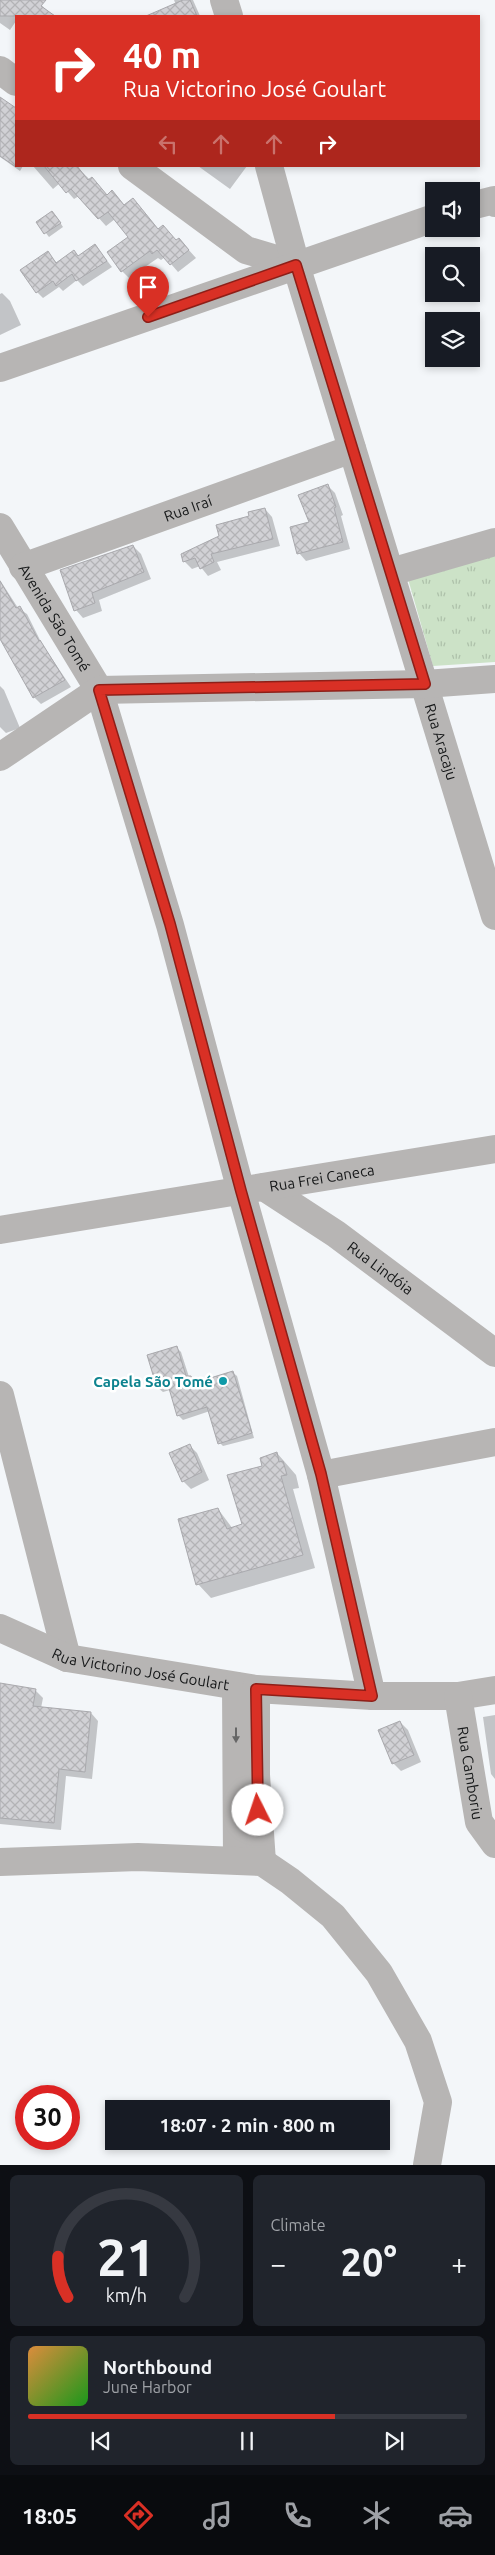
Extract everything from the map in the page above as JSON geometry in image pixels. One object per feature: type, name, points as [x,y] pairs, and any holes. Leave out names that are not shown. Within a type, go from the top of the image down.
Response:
[{"type":"street","points":[[224,0],[229,15]]},
{"type":"street","points":[[0,70],[15,81]]},
{"type":"street","points":[[133,167],[246,250],[296,265]]},
{"type":"street","name":"Rua Aracaju","points":[[269,167],[296,265],[495,916]]},
{"type":"street","points":[[0,368],[425,221]]},
{"type":"street","name":"Rua Iraí","points":[[23,567],[352,449]]},
{"type":"street","name":"Avenida São Tomé","points":[[0,527],[99,690],[252,1189],[321,1474],[372,1696]]},
{"type":"street","points":[[391,572],[495,542]]},
{"type":"street","points":[[0,757],[99,690],[425,684],[495,679]]},
{"type":"street","name":"Rua Frei Caneca","points":[[0,1230],[495,1149]]},
{"type":"street","name":"Rua Lindóia","points":[[252,1189],[336,1234],[495,1353]]},
{"type":"street","points":[[0,1395],[67,1658]]},
{"type":"street","points":[[321,1474],[495,1442]]},
{"type":"street","name":"Rua Victorino José Goulart","points":[[0,1628],[67,1658],[246,1688],[372,1696],[458,1696],[495,1690]]},
{"type":"street","points":[[246,1688],[256,1775],[249,1861]]},
{"type":"street","name":"Rua Camboriu","points":[[458,1696],[479,1822],[495,1844]]},
{"type":"street","points":[[0,1862],[138,1857],[249,1861],[290,1881],[333,1916],[379,1973],[418,2041],[438,2102],[427,2165]]},
{"type":"green space","points":[[495,554],[495,662],[433,666],[408,579]]},
{"type":"building","points":[[0,0],[46,0],[41,6],[54,15],[15,15],[0,16]]},
{"type":"building","points":[[183,0],[190,0],[197,15],[148,15]]},
{"type":"building","points":[[0,97],[15,107],[15,166],[0,156]]},
{"type":"building","points":[[45,167],[78,167],[88,180],[92,177],[107,195],[112,190],[124,205],[133,198],[158,229],[163,225],[176,240],[179,238],[189,250],[170,265],[157,250],[152,254],[150,251],[121,272],[107,252],[128,237],[108,212],[98,219],[71,189],[66,193]]},
{"type":"building","points":[[52,211],[61,223],[44,234],[36,222]]},
{"type":"building","points":[[95,244],[107,261],[76,281],[72,274],[56,286],[53,281],[36,293],[20,270],[48,251],[56,263],[74,250],[78,256]]},
{"type":"building","points":[[328,484],[336,507],[334,508],[343,542],[297,554],[290,527],[309,522],[298,495]]},
{"type":"building","points":[[265,508],[273,539],[211,554],[214,562],[200,569],[195,558],[183,562],[181,554],[219,536],[216,525],[249,516],[248,512]]},
{"type":"building","points":[[133,545],[144,572],[92,593],[95,603],[74,611],[60,570]]},
{"type":"building","points":[[0,581],[16,608],[20,606],[39,641],[65,680],[33,698],[0,639]]},
{"type":"building","name":"Capela São Tomé","points":[[177,1346],[186,1376],[191,1376],[194,1383],[233,1371],[252,1433],[218,1444],[207,1407],[177,1416],[168,1385],[157,1388],[147,1355]]},
{"type":"building","points":[[190,1444],[202,1472],[182,1482],[169,1453]]},
{"type":"building","points":[[277,1452],[279,1462],[283,1461],[287,1475],[281,1476],[303,1555],[196,1585],[178,1519],[218,1508],[227,1529],[242,1524],[227,1475],[262,1466],[260,1458]]},
{"type":"building","points":[[0,1683],[36,1689],[33,1706],[91,1712],[85,1772],[59,1769],[54,1823],[0,1818]]},
{"type":"building","points":[[400,1721],[414,1755],[392,1764],[378,1730]]},
{"type":"place","name":"Capela São Tomé","points":[[223,1381]]},
{"type":"route","points":[[148,317],[296,265],[425,684],[99,690],[170,924],[241,1191],[321,1474],[372,1696],[256,1689],[258,1810]]}]
